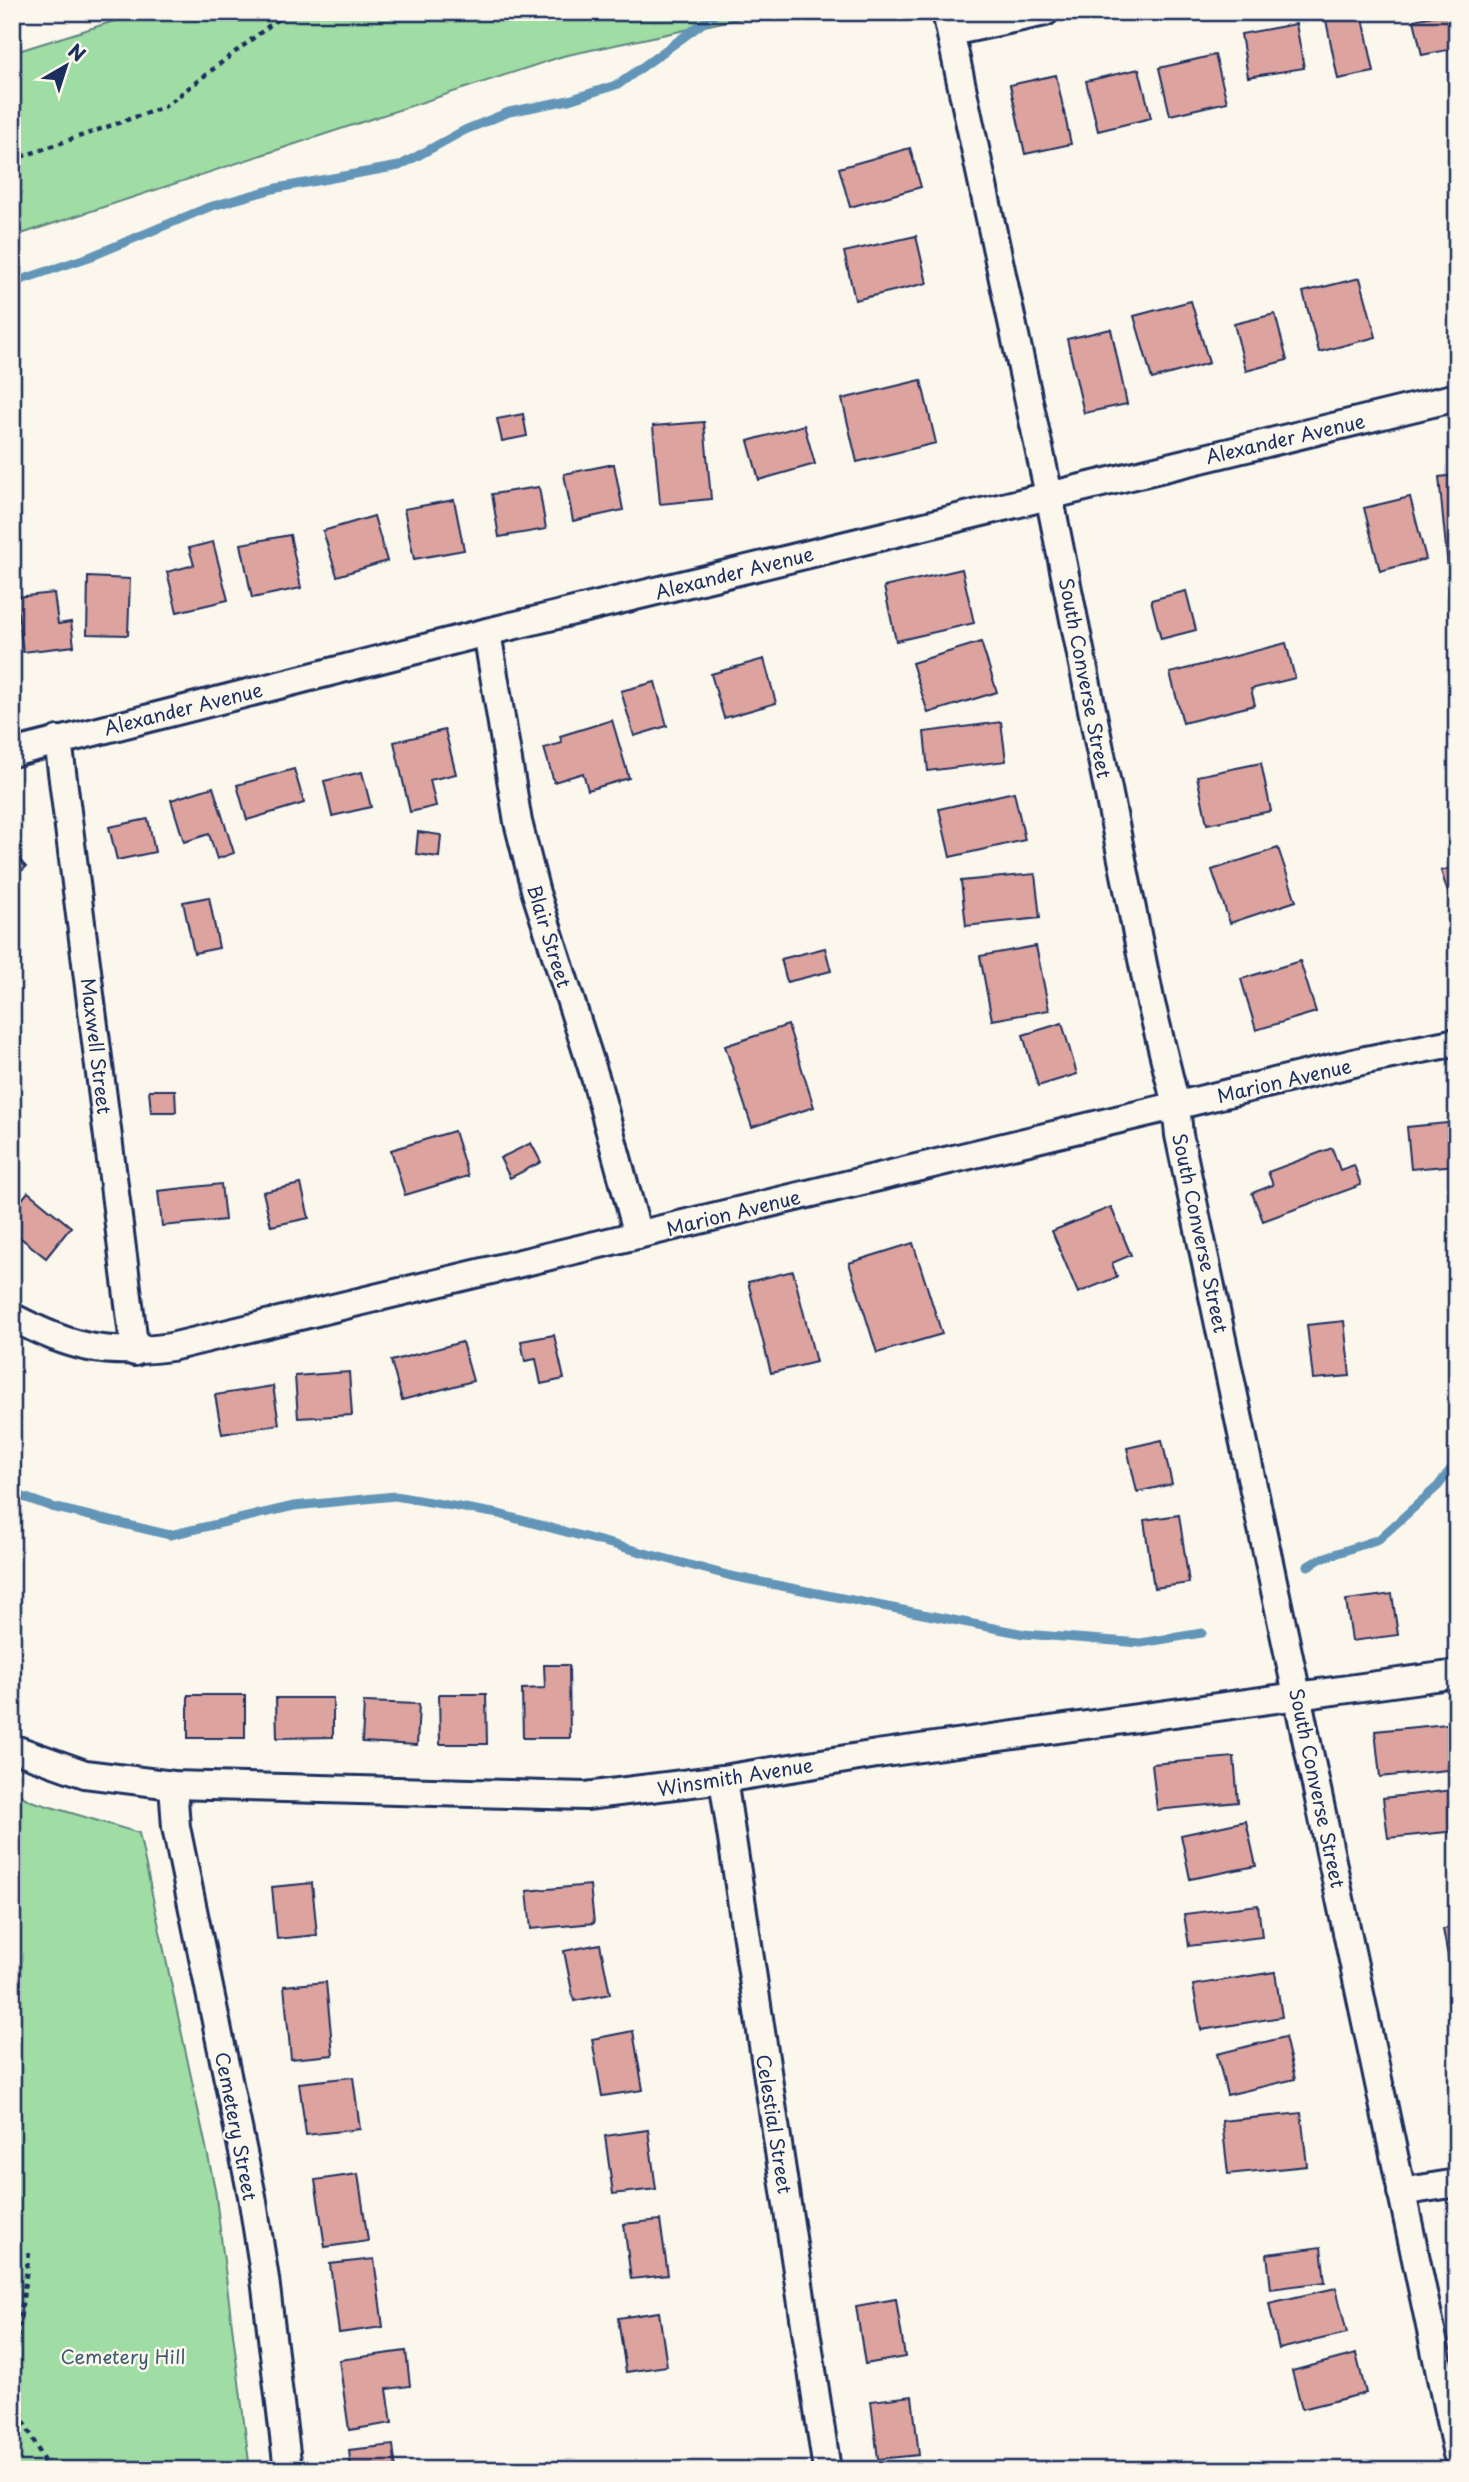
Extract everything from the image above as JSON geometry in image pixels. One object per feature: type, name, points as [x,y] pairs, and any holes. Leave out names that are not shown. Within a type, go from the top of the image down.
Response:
[{"type":"street","points":[[949,22],[1045,12]]},
{"type":"street","name":"South Converse Street","points":[[949,22],[1049,495],[1150,999],[1176,1105],[1180,1135],[1457,2454]]},
{"type":"street","name":"Alexander Avenue","points":[[12,753],[487,632],[1457,397]]},
{"type":"street","name":"Blair Street","points":[[487,632],[521,834],[536,893],[596,1080],[638,1235]]},
{"type":"street","name":"Maxwell Street","points":[[58,740],[135,1352]]},
{"type":"street","name":"Marion Avenue","points":[[12,1317],[58,1339],[82,1347],[135,1352],[171,1347],[1176,1105],[1366,1060],[1457,1042]]},
{"type":"street","name":"Winsmith Avenue","points":[[12,1748],[85,1774],[173,1785],[586,1796],[723,1779],[877,1754],[1457,1674]]},
{"type":"street","name":"Celestial Street","points":[[723,1779],[827,2470]]},
{"type":"street","name":"Cemetery Street","points":[[173,1785],[176,1826],[251,2196],[265,2279],[288,2470]]},
{"type":"street","points":[[1401,2192],[1457,2183]]},
{"type":"path","points":[[12,160],[164,107],[287,12]]},
{"type":"path","points":[[29,2253],[15,2357],[23,2419],[48,2470]]},
{"type":"green space","points":[[143,12],[770,12],[563,56],[12,237],[12,53]]},
{"type":"green space","name":"Cemetery Hill","points":[[12,1791],[31,1801],[139,1833],[215,2189],[250,2470],[12,2470]]},
{"type":"building","points":[[1457,12],[1457,48],[1422,55],[1414,20]]},
{"type":"building","points":[[1362,13],[1374,72],[1338,79],[1326,20]]},
{"type":"building","points":[[1296,24],[1304,68],[1248,77],[1241,34]]},
{"type":"building","points":[[1215,55],[1227,102],[1170,115],[1159,68]]},
{"type":"building","points":[[1139,69],[1151,118],[1098,131],[1086,81]]},
{"type":"building","points":[[1056,75],[1071,144],[1025,154],[1010,85]]},
{"type":"building","points":[[910,148],[921,187],[850,207],[839,168]]},
{"type":"building","points":[[916,236],[927,283],[855,300],[844,252]]},
{"type":"building","points":[[1360,278],[1376,337],[1319,352],[1303,292]]},
{"type":"building","points":[[1191,301],[1209,363],[1152,379],[1134,316]]},
{"type":"building","points":[[1275,314],[1287,360],[1246,371],[1234,324]]},
{"type":"building","points":[[1111,329],[1127,404],[1084,413],[1067,339]]},
{"type":"building","points":[[921,380],[936,443],[857,462],[842,399]]},
{"type":"building","points":[[523,414],[527,436],[502,441],[497,419]]},
{"type":"building","points":[[704,422],[711,499],[660,504],[653,426]]},
{"type":"building","points":[[804,425],[815,464],[759,480],[748,441]]},
{"type":"building","points":[[614,464],[623,510],[573,521],[564,474]]},
{"type":"building","points":[[1457,475],[1457,567],[1448,568],[1439,477]]},
{"type":"building","points":[[539,487],[546,529],[499,537],[492,494]]},
{"type":"building","points":[[1410,497],[1426,559],[1380,571],[1364,508]]},
{"type":"building","points":[[454,500],[464,550],[414,559],[404,509]]},
{"type":"building","points":[[374,516],[387,561],[337,576],[323,531]]},
{"type":"building","points":[[290,535],[301,588],[252,598],[241,544]]},
{"type":"building","points":[[213,542],[228,600],[177,612],[167,572],[194,565],[189,548]]},
{"type":"building","points":[[962,569],[974,623],[896,641],[884,587]]},
{"type":"building","points":[[88,577],[130,579],[128,635],[87,634]]},
{"type":"building","points":[[1186,591],[1196,630],[1161,639],[1151,600]]},
{"type":"building","points":[[54,593],[58,624],[71,622],[74,646],[23,652],[16,597]]},
{"type":"building","points":[[981,642],[997,692],[928,713],[912,663]]},
{"type":"building","points":[[1286,643],[1295,678],[1251,689],[1255,705],[1183,723],[1170,673]]},
{"type":"building","points":[[764,659],[776,703],[724,718],[711,674]]},
{"type":"building","points":[[655,682],[667,726],[634,736],[621,691]]},
{"type":"building","points":[[612,720],[629,778],[588,790],[583,773],[554,782],[544,748],[562,743],[560,736]]},
{"type":"building","points":[[1001,722],[1006,761],[928,771],[924,732]]},
{"type":"building","points":[[445,730],[456,774],[430,780],[436,806],[410,812],[394,742]]},
{"type":"building","points":[[1261,763],[1271,811],[1207,824],[1197,776]]},
{"type":"building","points":[[294,769],[304,803],[247,820],[237,785]]},
{"type":"building","points":[[362,772],[371,807],[332,816],[324,781]]},
{"type":"building","points":[[213,787],[234,853],[217,859],[209,834],[184,842],[171,800]]},
{"type":"building","points":[[1014,792],[1025,840],[950,857],[939,809]]},
{"type":"building","points":[[148,819],[155,852],[117,860],[109,827]]},
{"type":"building","points":[[418,832],[441,835],[439,857],[416,854]]},
{"type":"building","points":[[1278,848],[1296,901],[1230,923],[1212,870]]},
{"type":"building","points":[[12,852],[26,867],[12,879]]},
{"type":"building","points":[[1457,866],[1457,921],[1441,871]]},
{"type":"building","points":[[1035,874],[1040,918],[966,926],[961,881]]},
{"type":"building","points":[[209,897],[219,948],[194,953],[183,902]]},
{"type":"building","points":[[1036,946],[1049,1010],[992,1020],[980,956]]},
{"type":"building","points":[[825,948],[831,971],[787,982],[781,959]]},
{"type":"building","points":[[1300,961],[1316,1012],[1256,1030],[1241,979]]},
{"type":"building","points":[[1062,1023],[1077,1074],[1038,1086],[1023,1035]]},
{"type":"building","points":[[788,1025],[814,1107],[752,1127],[725,1046]]},
{"type":"building","points":[[149,1090],[175,1090],[176,1112],[151,1112]]},
{"type":"building","points":[[1457,1122],[1457,1165],[1411,1169],[1407,1127]]},
{"type":"building","points":[[454,1131],[468,1176],[405,1195],[391,1150]]},
{"type":"building","points":[[531,1143],[541,1162],[510,1178],[500,1158]]},
{"type":"building","points":[[1332,1148],[1340,1170],[1354,1165],[1361,1185],[1263,1221],[1252,1193],[1273,1185],[1268,1172]]},
{"type":"building","points":[[221,1184],[225,1220],[162,1226],[158,1191]]},
{"type":"building","points":[[301,1184],[309,1218],[271,1226],[263,1192]]},
{"type":"building","points":[[28,1192],[71,1227],[46,1258],[12,1231],[12,1211]]},
{"type":"building","points":[[1111,1207],[1131,1255],[1112,1263],[1117,1277],[1078,1293],[1052,1231]]},
{"type":"building","points":[[913,1243],[942,1334],[877,1353],[849,1263]]},
{"type":"building","points":[[793,1271],[816,1362],[771,1373],[748,1282]]},
{"type":"building","points":[[1344,1321],[1350,1376],[1313,1379],[1307,1325]]},
{"type":"building","points":[[554,1335],[564,1379],[541,1384],[536,1359],[525,1361],[521,1341]]},
{"type":"building","points":[[462,1342],[473,1381],[402,1400],[391,1361]]},
{"type":"building","points":[[349,1372],[352,1415],[298,1418],[295,1376]]},
{"type":"building","points":[[273,1386],[279,1424],[222,1434],[215,1395]]},
{"type":"building","points":[[1162,1440],[1172,1484],[1137,1492],[1127,1448]]},
{"type":"building","points":[[1179,1515],[1189,1583],[1154,1588],[1144,1520]]},
{"type":"building","points":[[1392,1594],[1398,1635],[1352,1641],[1346,1600]]},
{"type":"building","points":[[544,1665],[569,1665],[570,1738],[523,1738],[522,1689],[545,1688]]},
{"type":"building","points":[[439,1694],[486,1694],[487,1744],[440,1744]]},
{"type":"building","points":[[188,1695],[245,1695],[245,1738],[188,1738]]},
{"type":"building","points":[[276,1698],[333,1698],[333,1737],[277,1738]]},
{"type":"building","points":[[364,1702],[419,1704],[417,1745],[362,1742]]},
{"type":"building","points":[[1457,1723],[1457,1769],[1380,1777],[1375,1731]]},
{"type":"building","points":[[1234,1757],[1238,1802],[1157,1810],[1152,1764]]},
{"type":"building","points":[[1452,1790],[1456,1831],[1388,1838],[1383,1798]]},
{"type":"building","points":[[1246,1821],[1256,1866],[1190,1879],[1181,1835]]},
{"type":"building","points":[[312,1883],[317,1935],[277,1939],[272,1887]]},
{"type":"building","points":[[590,1885],[594,1923],[531,1929],[527,1891]]},
{"type":"building","points":[[1258,1905],[1262,1937],[1189,1946],[1184,1914]]},
{"type":"building","points":[[1457,1927],[1457,1994],[1455,1994],[1443,1929]]},
{"type":"building","points":[[600,1944],[610,1994],[574,2001],[564,1951]]},
{"type":"building","points":[[1275,1972],[1282,2017],[1201,2030],[1193,1985]]},
{"type":"building","points":[[326,1982],[333,2055],[291,2059],[284,1986]]},
{"type":"building","points":[[633,2031],[643,2090],[602,2096],[592,2039]]},
{"type":"building","points":[[1285,2037],[1295,2079],[1227,2095],[1217,2054]]},
{"type":"building","points":[[353,2077],[360,2129],[306,2135],[299,2083]]},
{"type":"building","points":[[1301,2113],[1307,2166],[1228,2174],[1222,2121]]},
{"type":"building","points":[[648,2130],[656,2189],[613,2194],[605,2136]]},
{"type":"building","points":[[358,2174],[368,2241],[325,2247],[315,2180]]},
{"type":"building","points":[[660,2220],[668,2275],[631,2279],[624,2224]]},
{"type":"building","points":[[1321,2247],[1325,2282],[1271,2289],[1267,2254]]},
{"type":"building","points":[[374,2259],[383,2327],[339,2333],[330,2264]]},
{"type":"building","points":[[1336,2288],[1347,2333],[1279,2349],[1269,2303]]},
{"type":"building","points":[[896,2299],[905,2357],[865,2364],[856,2306]]},
{"type":"building","points":[[659,2312],[667,2366],[626,2372],[618,2318]]},
{"type":"building","points":[[406,2351],[410,2386],[387,2389],[392,2423],[349,2430],[339,2360]]},
{"type":"building","points":[[1356,2354],[1366,2393],[1302,2409],[1292,2371]]},
{"type":"building","points":[[912,2396],[919,2455],[878,2459],[871,2401]]},
{"type":"building","points":[[393,2445],[396,2470],[351,2470],[349,2450]]},
{"type":"waterway","points":[[12,283],[92,256],[209,207],[277,188],[399,166],[465,130],[509,112],[569,100],[619,84],[718,12]]},
{"type":"waterway","points":[[1308,1566],[1320,1559],[1379,1539],[1438,1486],[1457,1461]]},
{"type":"waterway","points":[[12,1493],[52,1507],[170,1535],[294,1506],[395,1496],[499,1514],[731,1576],[1024,1634],[1141,1643],[1202,1633]]}]
